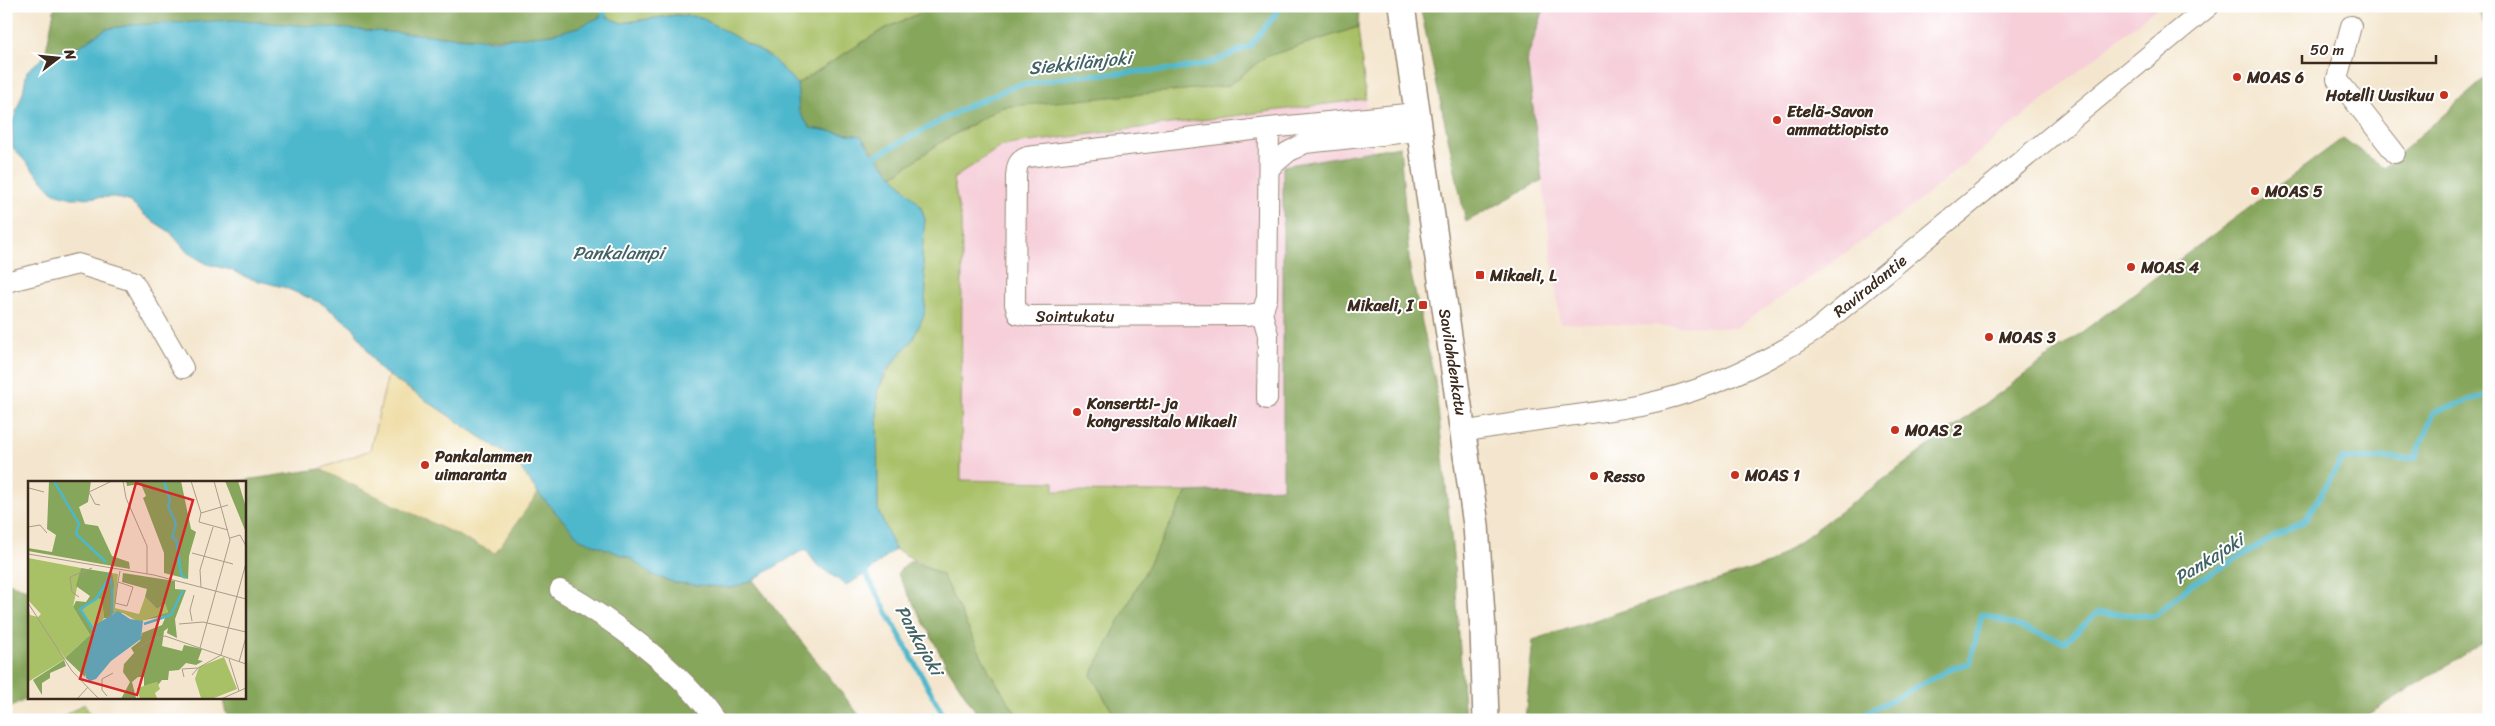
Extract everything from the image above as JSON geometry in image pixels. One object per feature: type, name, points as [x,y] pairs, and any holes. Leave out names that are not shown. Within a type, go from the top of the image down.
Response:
[{"type":"main road","name":"Savilahdenkatu","points":[[1402,6],[1417,122],[1464,432],[1476,535],[1483,630],[1486,720]]},
{"type":"street","name":"Raviradantie","points":[[1464,432],[1502,424],[1641,404],[1668,398],[1694,391],[1744,372],[1790,347],[1815,331],[2209,6]]},
{"type":"street","points":[[2351,26],[2338,79],[2395,153]]},
{"type":"street","name":"Sointukatu","points":[[1262,313],[1232,316],[1028,316],[1018,314],[1015,304],[1017,165],[1027,157],[1269,128],[1417,122]]},
{"type":"street","points":[[1269,168],[1288,152],[1305,143],[1417,122]]},
{"type":"street","points":[[1268,399],[1268,334],[1262,313],[1267,298],[1269,128]]},
{"type":"street","points":[[6,282],[78,264],[133,280],[183,368]]},
{"type":"street","points":[[560,590],[652,654],[702,702],[715,720]]},
{"type":"shaded area","name":"Etelä-Savon ammattiopisto","points":[[1545,6],[2159,6],[1908,210],[1736,328],[1560,323],[1527,59]]},
{"type":"shaded area","points":[[1366,99],[1373,151],[1283,166],[1283,489],[1187,492],[1054,491],[1053,482],[961,480],[962,256],[961,220],[953,179],[1000,147],[1014,144]]},
{"type":"green space","points":[[55,6],[611,6],[599,17],[576,28],[559,33],[530,37],[487,38],[287,27],[131,25],[106,29],[78,47],[45,56]]},
{"type":"green space","points":[[611,6],[936,6],[882,30],[797,84],[771,57],[700,17],[676,15],[621,23],[604,15]]},
{"type":"green space","points":[[936,6],[1359,6],[1358,27],[1265,57],[1228,86],[1002,107],[945,139],[893,176],[861,136],[810,128],[799,112],[797,84],[882,30]]},
{"type":"green space","points":[[1420,6],[1545,6],[1527,59],[1542,180],[1466,222]]},
{"type":"green space","points":[[2476,6],[2489,6],[2489,34]]},
{"type":"green space","points":[[1358,27],[1366,99],[1014,144],[1000,147],[953,179],[961,220],[962,256],[961,480],[1054,482],[1054,491],[1187,492],[1091,675],[1117,720],[1020,720],[989,671],[942,575],[895,549],[878,510],[877,392],[890,367],[913,339],[924,315],[926,288],[922,254],[925,219],[920,205],[893,176],[937,145],[1002,107],[1232,83],[1265,57]]},
{"type":"green space","points":[[2489,75],[2489,638],[2360,720],[1525,720],[1533,640],[1771,563],[2343,138],[2383,168]]},
{"type":"green space","points":[[1400,146],[1410,270],[1435,380],[1454,565],[1465,720],[1117,720],[1091,675],[1187,492],[1283,488],[1283,166]]},
{"type":"green space","points":[[320,469],[495,553],[538,493],[580,538],[630,558],[652,575],[676,583],[732,588],[753,580],[863,720],[228,720],[222,698],[245,698],[245,481],[239,481]]},
{"type":"green space","points":[[911,560],[942,575],[989,671],[1020,720],[981,720],[948,668],[897,573]]},
{"type":"green space","points":[[6,582],[28,590],[28,698],[6,710]]},
{"type":"green space","points":[[84,704],[94,720],[57,720]]},
{"type":"sand","name":"Pankalammen uimaranta","points":[[388,375],[515,460],[538,493],[495,553],[320,469],[370,450]]},
{"type":"water","name":"Pankalampi","points":[[604,15],[621,23],[676,15],[700,17],[771,57],[797,84],[799,112],[810,128],[861,136],[875,156],[920,205],[925,219],[922,254],[926,288],[924,315],[913,339],[886,371],[877,392],[878,510],[895,549],[866,574],[846,585],[817,565],[805,549],[753,580],[732,588],[676,583],[652,575],[630,558],[580,539],[538,493],[515,460],[379,369],[353,327],[321,303],[283,287],[248,278],[231,270],[207,264],[188,253],[170,232],[148,218],[130,202],[115,197],[72,198],[54,193],[13,148],[12,124],[23,92],[27,71],[45,56],[78,47],[106,29],[131,25],[234,20],[494,40],[552,34],[579,27]]},
{"type":"waterway","points":[[604,6],[604,15]]},
{"type":"waterway","name":"Siekkilänjoki","points":[[875,156],[968,106],[1015,86],[1075,76],[1178,69],[1211,63],[1250,46],[1282,6]]},
{"type":"waterway","name":"Pankajoki","points":[[1853,720],[1952,668],[1970,663],[1982,614],[2065,642],[2097,613],[2155,616],[2190,585],[2306,519],[2342,459],[2415,458],[2434,412],[2489,394]]},
{"type":"waterway","name":"Pankajoki","points":[[866,574],[946,720]]},
{"type":"place","name":"MOAS 6","points":[[2237,77]]},
{"type":"place","name":"Hotelli Uusikuu","points":[[2444,95]]},
{"type":"place","name":"Etelä-Savon ammattiopisto","points":[[1777,120]]},
{"type":"place","name":"MOAS 5","points":[[2255,191]]},
{"type":"place","name":"MOAS 4","points":[[2131,267]]},
{"type":"place","name":"Mikaeli, L","points":[[1480,275]]},
{"type":"place","name":"Mikaeli, I","points":[[1423,305]]},
{"type":"place","name":"MOAS 3","points":[[1989,337]]},
{"type":"place","name":"Konsertti- ja kongressitalo Mikaeli","points":[[1077,412]]},
{"type":"place","name":"MOAS 2","points":[[1895,430]]},
{"type":"place","name":"Pankalammen uimaranta","points":[[425,465]]},
{"type":"place","name":"MOAS 1","points":[[1735,475]]},
{"type":"place","name":"Resso","points":[[1594,476]]}]
